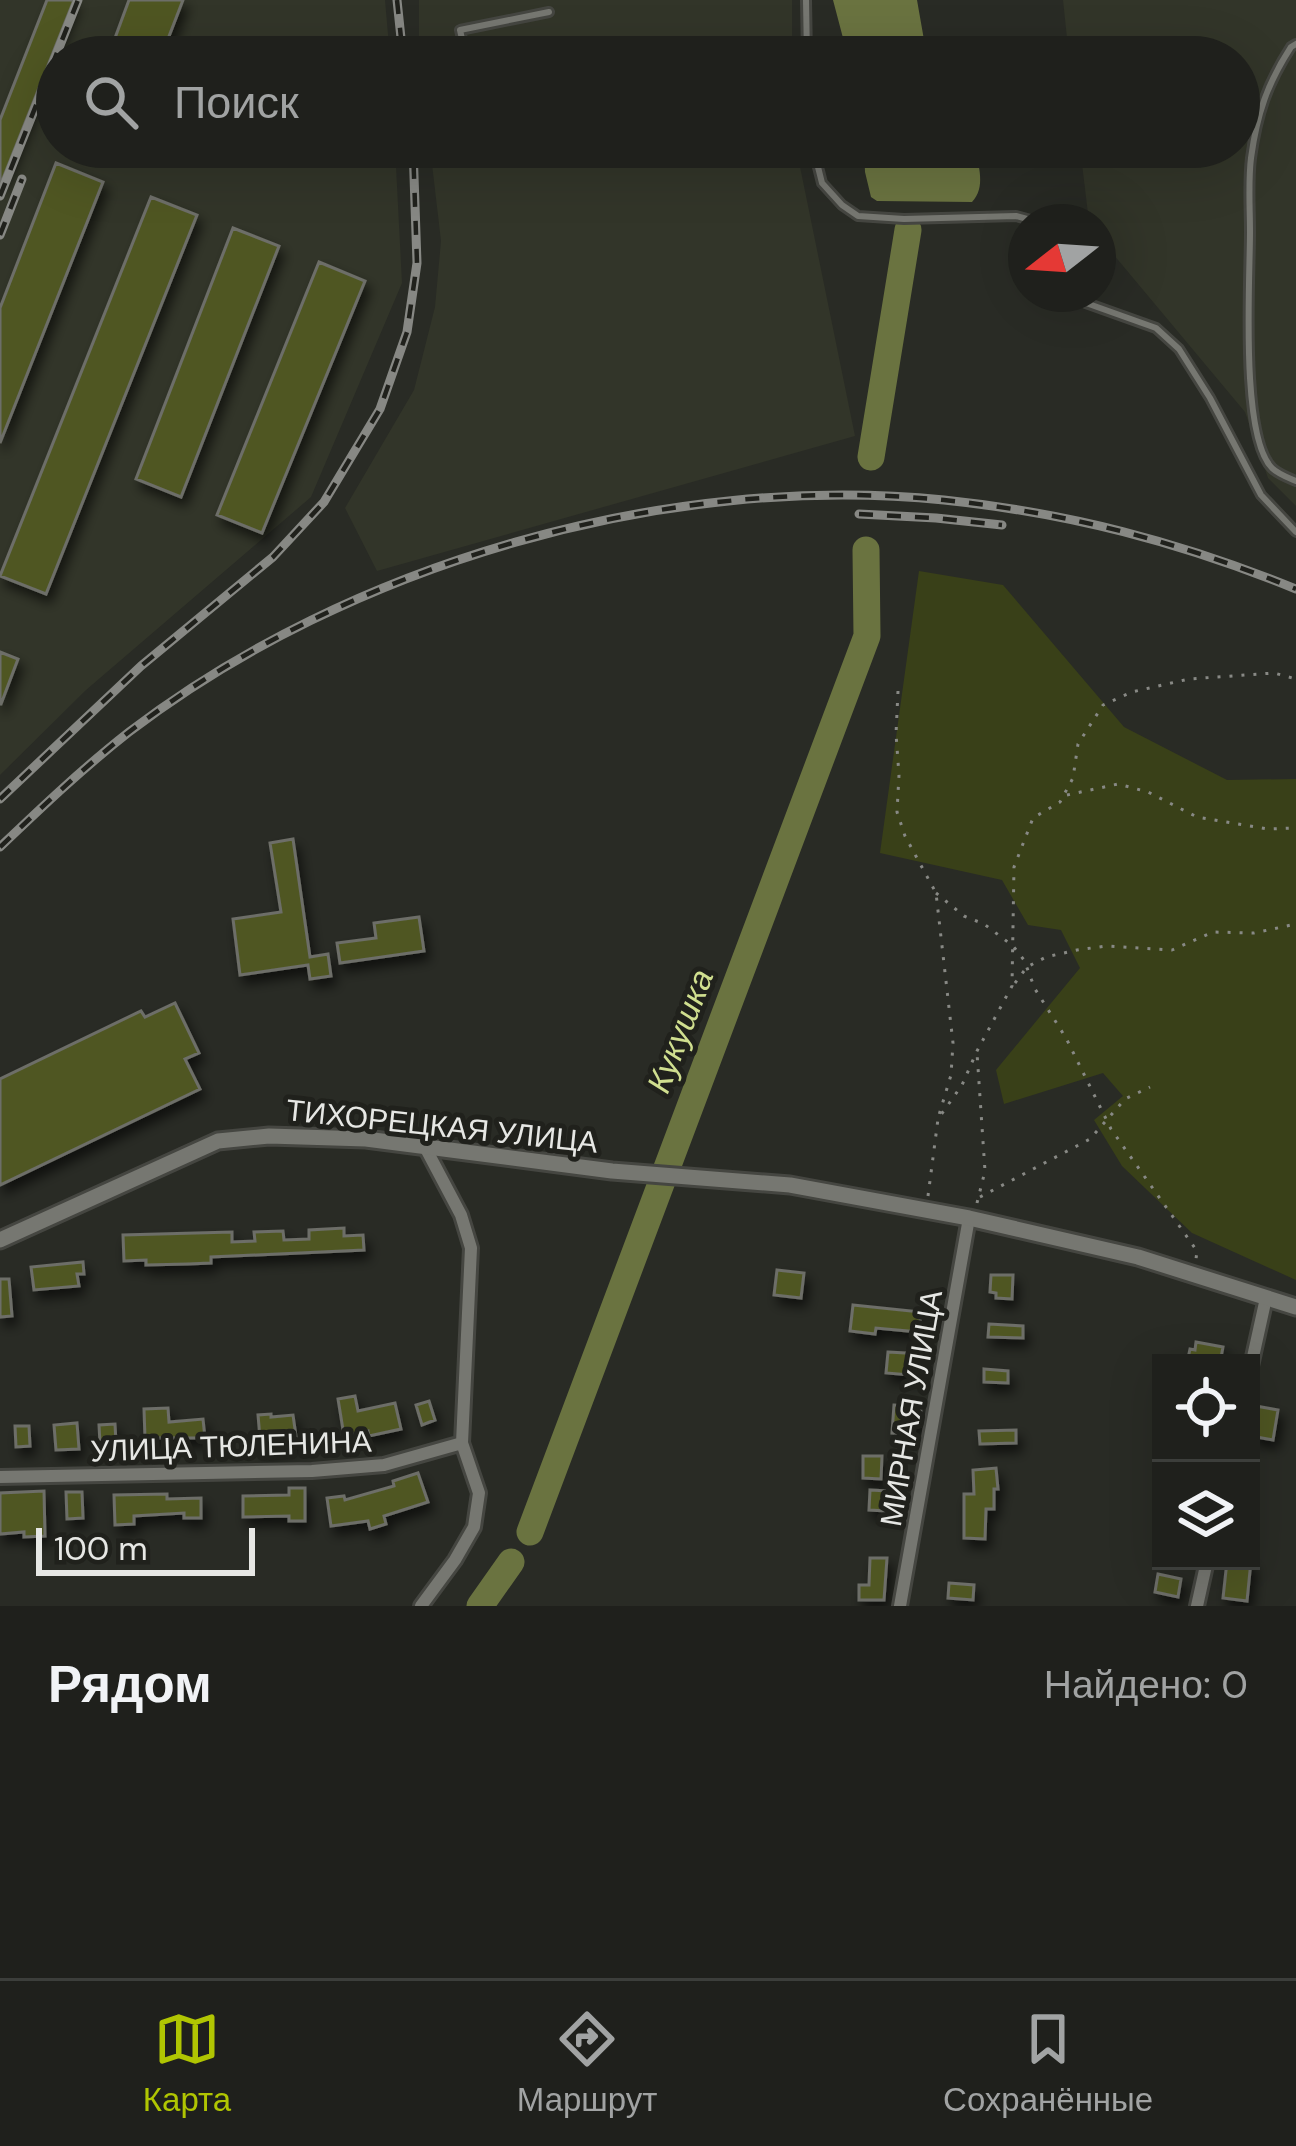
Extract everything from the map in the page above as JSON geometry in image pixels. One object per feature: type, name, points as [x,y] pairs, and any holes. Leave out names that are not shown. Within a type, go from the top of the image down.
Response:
[{"type":"street","name":"ТИХОРЕЦКАЯ УЛИЦА","points":[[0,1240],[218,1141],[269,1136],[366,1139],[612,1171],[790,1185],[926,1210]]},
{"type":"street","points":[[421,1606],[474,1527],[479,1493],[462,1443],[471,1248],[460,1215],[425,1147]]},
{"type":"street","points":[[926,1210],[1138,1257],[1296,1307]]},
{"type":"street","name":"МИРНАЯ УЛИЦА","points":[[900,1606],[969,1218]]},
{"type":"street","points":[[1254,1354],[1266,1298]]},
{"type":"street","name":"УЛИЦА ТЮЛЕНИНА","points":[[0,1477],[330,1469],[384,1465],[462,1443]]},
{"type":"street","points":[[1197,1606],[1205,1570]]},
{"type":"lane","points":[[806,0],[807,36]]},
{"type":"lane","points":[[461,36],[460,30],[549,12]]},
{"type":"lane","points":[[1260,115],[1271,77],[1296,44]]},
{"type":"lane","points":[[818,168],[822,183],[858,216],[1008,215]]},
{"type":"lane","points":[[1250,168],[1251,388],[1257,434],[1270,467],[1296,481]]},
{"type":"lane","points":[[1111,312],[1156,328],[1179,349],[1261,495],[1296,532]]},
{"type":"path","points":[[1012,986],[1014,867],[1033,818],[1064,795],[1073,778],[1078,744],[1103,705],[1132,692],[1189,679],[1274,674],[1296,679]]},
{"type":"path","points":[[898,691],[897,812],[935,893],[953,1043],[926,1210]]},
{"type":"path","points":[[1064,795],[1118,784],[1148,792],[1197,818],[1268,829],[1296,828]]},
{"type":"path","points":[[935,893],[1013,946],[1106,1120],[1198,1251],[1192,1274]]},
{"type":"path","points":[[938,1119],[962,1085],[1012,986],[1027,967],[1046,956],[1106,946],[1172,950],[1213,932],[1254,933],[1296,924]]},
{"type":"path","points":[[969,1218],[980,1197],[985,1171],[977,1051]]},
{"type":"path","points":[[980,1197],[1090,1139],[1124,1099],[1150,1087]]},
{"type":"shaded area","points":[[0,0],[385,0],[388,36],[36,36],[36,168],[396,168],[402,283],[311,497],[86,690],[0,775]]},
{"type":"shaded area","points":[[419,0],[792,0],[792,36],[419,36]]},
{"type":"shaded area","points":[[833,0],[917,0],[923,36],[842,36]]},
{"type":"shaded area","points":[[1063,0],[1296,0],[1296,506],[1268,478],[1245,412],[1116,258],[1116,204],[1087,204],[1083,168],[1260,168],[1260,36],[1067,36]]},
{"type":"shaded area","points":[[432,168],[800,168],[855,436],[377,571],[345,508],[414,390],[435,307],[441,241]]},
{"type":"shaded area","points":[[865,168],[978,168],[979,190],[972,202],[877,201],[871,197]]},
{"type":"shaded area","points":[[919,571],[1003,585],[1124,727],[1227,780],[1296,779],[1296,1280],[1192,1233],[1122,1166],[1094,1120],[1123,1096],[1103,1073],[1004,1104],[996,1070],[1080,968],[1061,930],[1028,925],[1002,880],[880,853]]},
{"type":"building","points":[[47,0],[74,0],[60,36],[36,36],[36,96],[0,186],[0,120]]},
{"type":"building","points":[[129,0],[183,0],[169,36],[116,36]]},
{"type":"building","points":[[54,168],[68,168],[103,182],[0,443],[0,308]]},
{"type":"building","points":[[151,197],[197,215],[46,594],[0,576]]},
{"type":"building","points":[[233,228],[279,246],[181,497],[136,479]]},
{"type":"building","points":[[319,262],[365,281],[262,533],[217,515]]},
{"type":"building","points":[[0,652],[18,659],[1,704],[0,704]]},
{"type":"building","points":[[293,839],[310,957],[328,954],[331,976],[310,979],[308,965],[240,975],[233,919],[281,912],[270,843]]},
{"type":"building","points":[[419,917],[424,951],[340,963],[337,943],[376,938],[374,923]]},
{"type":"building","points":[[175,1003],[199,1053],[185,1059],[200,1089],[0,1185],[0,1079],[141,1011],[145,1017]]},
{"type":"building","points":[[344,1228],[344,1236],[363,1235],[364,1250],[211,1257],[211,1263],[124,1261],[123,1235],[232,1232],[232,1242],[255,1241],[254,1232],[283,1231],[284,1240],[309,1239],[309,1230]]},
{"type":"building","points":[[83,1262],[84,1274],[77,1274],[79,1286],[34,1290],[31,1267]]},
{"type":"building","points":[[777,1270],[804,1273],[801,1298],[774,1295]]},
{"type":"building","points":[[991,1275],[1013,1275],[1012,1299],[996,1298],[990,1292]]},
{"type":"building","points":[[0,1279],[9,1279],[12,1316],[0,1317]]},
{"type":"building","points":[[853,1305],[921,1312],[919,1332],[850,1331]]},
{"type":"building","points":[[989,1324],[1023,1326],[1023,1338],[988,1337]]},
{"type":"building","points":[[1196,1342],[1223,1347],[1222,1354],[1189,1354]]},
{"type":"building","points":[[888,1352],[923,1354],[922,1376],[886,1373]]},
{"type":"building","points":[[984,1369],[1008,1371],[1008,1383],[984,1382]]},
{"type":"building","points":[[355,1396],[358,1411],[395,1403],[401,1429],[344,1436],[338,1399]]},
{"type":"building","points":[[429,1401],[435,1420],[422,1425],[416,1405]]},
{"type":"building","points":[[894,1405],[921,1407],[920,1426],[910,1425],[909,1434],[892,1433]]},
{"type":"building","points":[[1260,1407],[1278,1410],[1273,1440],[1260,1438]]},
{"type":"building","points":[[168,1408],[169,1422],[203,1419],[205,1438],[145,1438],[144,1409]]},
{"type":"building","points":[[258,1415],[293,1415],[297,1443],[261,1450]]},
{"type":"building","points":[[77,1423],[79,1449],[56,1450],[54,1425]]},
{"type":"building","points":[[115,1424],[116,1442],[100,1443],[99,1425]]},
{"type":"building","points":[[15,1426],[29,1426],[30,1446],[16,1447]]},
{"type":"building","points":[[1016,1430],[1016,1443],[980,1444],[979,1431]]},
{"type":"building","points":[[863,1456],[882,1456],[881,1479],[863,1478]]},
{"type":"building","points":[[996,1468],[998,1489],[994,1489],[994,1509],[986,1509],[985,1539],[964,1538],[964,1494],[974,1494],[973,1470]]},
{"type":"building","points":[[418,1473],[428,1502],[384,1516],[386,1524],[370,1529],[368,1521],[331,1526],[327,1498],[344,1496],[345,1500],[394,1486],[393,1481]]},
{"type":"building","points":[[289,1488],[305,1488],[305,1521],[289,1521],[289,1516],[243,1517],[243,1496],[289,1495]]},
{"type":"building","points":[[870,1490],[906,1492],[905,1512],[869,1510]]},
{"type":"building","points":[[44,1491],[45,1536],[0,1534],[0,1493]]},
{"type":"building","points":[[66,1492],[82,1492],[83,1518],[67,1519]]},
{"type":"building","points":[[167,1494],[167,1499],[201,1498],[201,1518],[184,1518],[184,1513],[134,1516],[134,1524],[115,1525],[114,1495]]},
{"type":"building","points":[[870,1558],[887,1558],[884,1600],[859,1600],[859,1585],[869,1585]]},
{"type":"building","points":[[1226,1570],[1250,1570],[1247,1601],[1223,1598]]},
{"type":"building","points":[[1158,1574],[1181,1579],[1178,1597],[1155,1592]]},
{"type":"building","points":[[949,1583],[974,1585],[973,1600],[948,1598]]},
{"type":"waterway","name":"Кукушка","points":[[871,457],[908,230]]},
{"type":"waterway","name":"Кукушка","points":[[530,1532],[867,636],[866,550]]},
{"type":"waterway","name":"Кукушка","points":[[480,1606],[511,1562]]},
{"type":"railway","points":[[64,36],[78,0]]},
{"type":"railway","points":[[397,0],[401,36]]},
{"type":"railway","points":[[0,196],[36,106]]},
{"type":"railway","points":[[0,799],[141,666],[273,557],[324,502],[380,409],[407,332],[417,263],[414,168]]},
{"type":"railway","points":[[0,235],[22,179]]},
{"type":"railway","points":[[0,847],[129,732],[216,672],[311,621],[411,577],[516,542],[623,517],[731,501],[839,495],[944,500],[1123,532],[1296,589]]},
{"type":"railway","points":[[859,514],[1002,525]]}]
